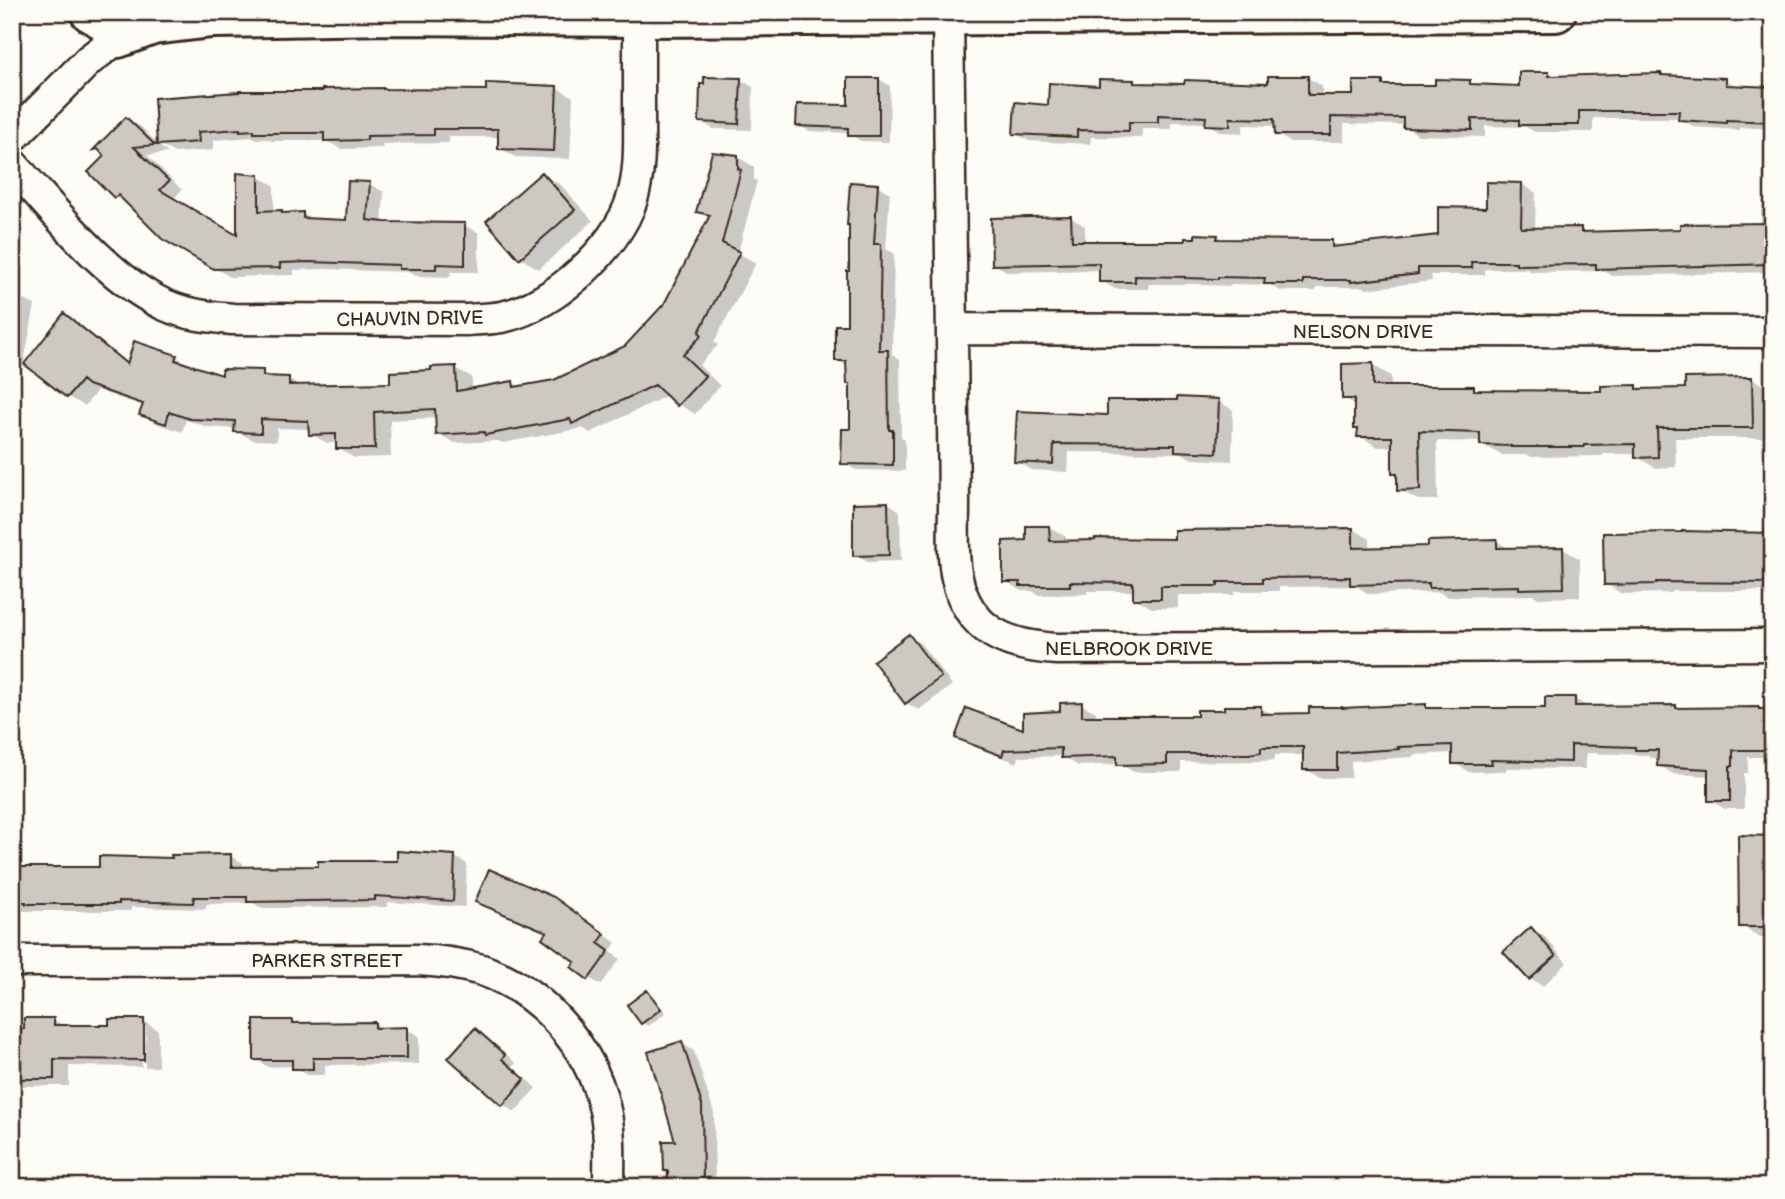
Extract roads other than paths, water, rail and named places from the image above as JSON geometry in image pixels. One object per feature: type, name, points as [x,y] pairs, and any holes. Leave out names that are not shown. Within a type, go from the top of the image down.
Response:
[{"type":"street","points":[[90,12],[105,21],[118,38]]},
{"type":"street","points":[[12,138],[89,60],[118,38],[153,25],[212,18],[390,14],[639,17],[797,14],[1556,12]]},
{"type":"street","name":"NELBROOK DRIVE","points":[[948,15],[956,575],[962,598],[990,631],[1011,642],[1032,648],[1057,649],[1773,645]]},
{"type":"street","name":"CHAUVIN DRIVE","points":[[12,164],[100,260],[165,306],[200,317],[468,320],[506,316],[552,295],[586,268],[620,224],[631,201],[639,149],[639,17]]},
{"type":"street","name":"NELSON DRIVE","points":[[952,329],[1773,332]]},
{"type":"street","name":"PARKER STREET","points":[[12,961],[418,960],[447,961],[483,971],[507,981],[531,997],[557,1019],[572,1038],[594,1077],[604,1106],[609,1141],[610,1187]]}]
